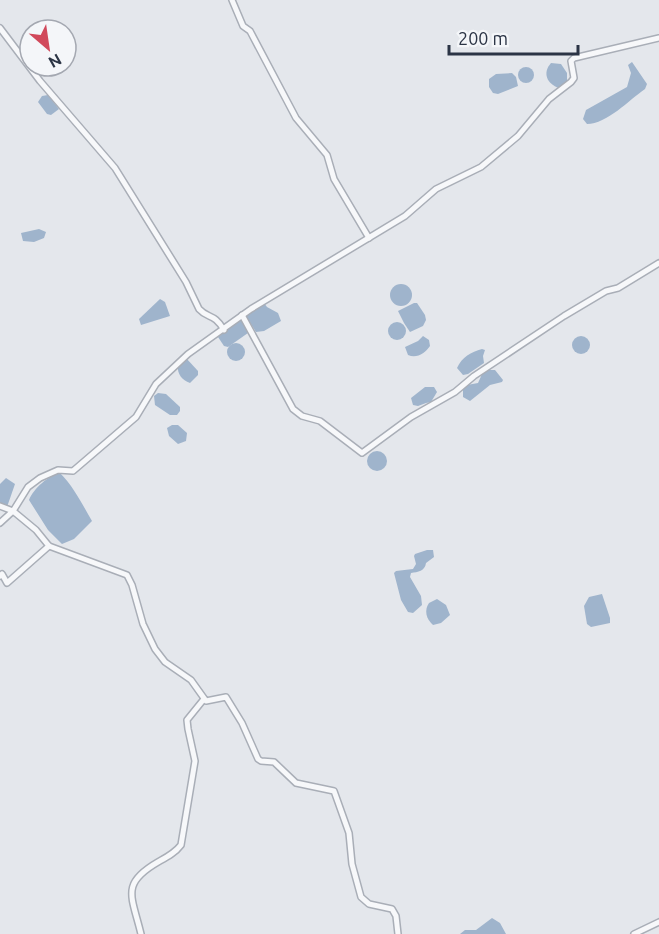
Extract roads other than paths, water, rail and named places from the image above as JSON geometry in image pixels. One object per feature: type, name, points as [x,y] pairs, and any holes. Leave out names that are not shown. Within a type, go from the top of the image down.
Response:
[{"type":"street","points":[[232,0],[243,26],[250,32],[296,118],[327,155],[334,179],[369,238]]},
{"type":"street","points":[[0,28],[40,81],[115,168],[186,282],[199,309],[202,313],[216,318],[224,330]]},
{"type":"street","points":[[0,523],[13,511],[28,487],[47,473],[58,470],[73,471],[121,432],[136,417],[156,384],[197,347],[242,315],[405,216],[436,189],[481,167],[513,142],[544,104],[574,78],[571,61],[574,58],[659,38]]},
{"type":"street","points":[[242,315],[293,409],[302,416],[320,421],[362,453],[411,417],[455,392],[481,371],[564,316],[606,291],[618,288],[659,263]]},
{"type":"street","points":[[0,506],[13,511],[36,530],[50,546],[127,576],[132,585],[142,624],[155,649],[165,662],[191,680],[204,699],[209,701],[226,697],[242,723],[258,759],[274,762],[296,783],[334,791],[349,833],[352,864],[361,897],[369,904],[392,909],[396,916],[398,934]]},
{"type":"street","points":[[0,576],[2,574],[7,583],[50,546]]},
{"type":"street","points":[[141,934],[131,894],[132,886],[141,872],[181,845],[195,761],[187,720],[204,699]]},
{"type":"street","points":[[634,934],[659,922]]},
{"type":"water","points":[[632,62],[647,84],[645,89],[610,116],[587,124],[583,119],[586,110],[627,87],[631,73],[628,65]]},
{"type":"water","points":[[551,63],[561,64],[567,73],[567,81],[559,88],[551,84],[547,78],[546,74]]},
{"type":"water","points":[[523,67],[529,67],[534,75],[532,81],[523,83],[518,78],[518,72]]},
{"type":"water","points":[[512,73],[516,77],[518,86],[498,94],[493,93],[489,87],[489,79],[496,74]]},
{"type":"water","points":[[48,95],[59,109],[51,115],[47,114],[38,102],[42,96]]},
{"type":"water","points":[[39,229],[46,232],[44,238],[34,242],[23,241],[21,233]]},
{"type":"water","points":[[397,284],[405,284],[412,291],[412,299],[405,306],[397,306],[390,299],[390,291]]},
{"type":"water","points":[[160,299],[165,302],[170,316],[141,325],[139,319]]},
{"type":"water","points":[[264,303],[278,313],[281,321],[264,331],[256,332],[245,315]]},
{"type":"water","points":[[417,303],[426,320],[423,326],[410,332],[398,311]]},
{"type":"water","points":[[241,319],[248,333],[228,347],[224,346],[218,337]]},
{"type":"water","points":[[397,322],[403,325],[406,331],[403,337],[397,340],[391,337],[388,331],[391,325]]},
{"type":"water","points":[[423,336],[429,340],[428,349],[418,356],[408,355],[405,347]]},
{"type":"water","points":[[581,336],[587,339],[590,345],[587,351],[581,354],[575,351],[572,345],[575,339]]},
{"type":"water","points":[[232,343],[240,343],[245,348],[243,359],[232,361],[227,356],[227,348]]},
{"type":"water","points":[[485,350],[484,363],[463,375],[457,368],[461,361],[471,353]]},
{"type":"water","points":[[186,358],[198,371],[198,375],[190,383],[178,372],[178,366]]},
{"type":"water","points":[[495,370],[503,380],[502,382],[490,385],[470,401],[463,397],[463,390],[467,385],[478,383],[483,372]]},
{"type":"water","points":[[425,387],[434,387],[437,392],[431,402],[418,406],[413,405],[411,398]]},
{"type":"water","points":[[158,393],[166,394],[180,407],[177,415],[170,415],[155,405],[154,396]]},
{"type":"water","points":[[178,425],[187,433],[186,441],[178,444],[169,436],[167,428]]},
{"type":"water","points":[[377,451],[384,454],[387,461],[384,468],[377,471],[370,468],[367,461],[370,454]]},
{"type":"water","points":[[60,473],[74,490],[92,521],[74,539],[62,544],[48,530],[29,500],[42,483]]},
{"type":"water","points":[[6,478],[15,484],[7,507],[0,503],[0,484]]},
{"type":"water","points":[[433,550],[434,557],[419,572],[411,573],[410,577],[421,596],[422,605],[413,613],[408,612],[401,600],[394,573],[413,569],[416,564],[415,554]]},
{"type":"water","points":[[602,594],[610,623],[591,627],[587,624],[584,606],[589,597]]},
{"type":"water","points":[[437,599],[446,605],[450,615],[441,623],[433,625],[426,611],[429,603]]},
{"type":"water","points":[[492,918],[500,923],[506,934],[460,934],[465,930],[476,930]]}]
